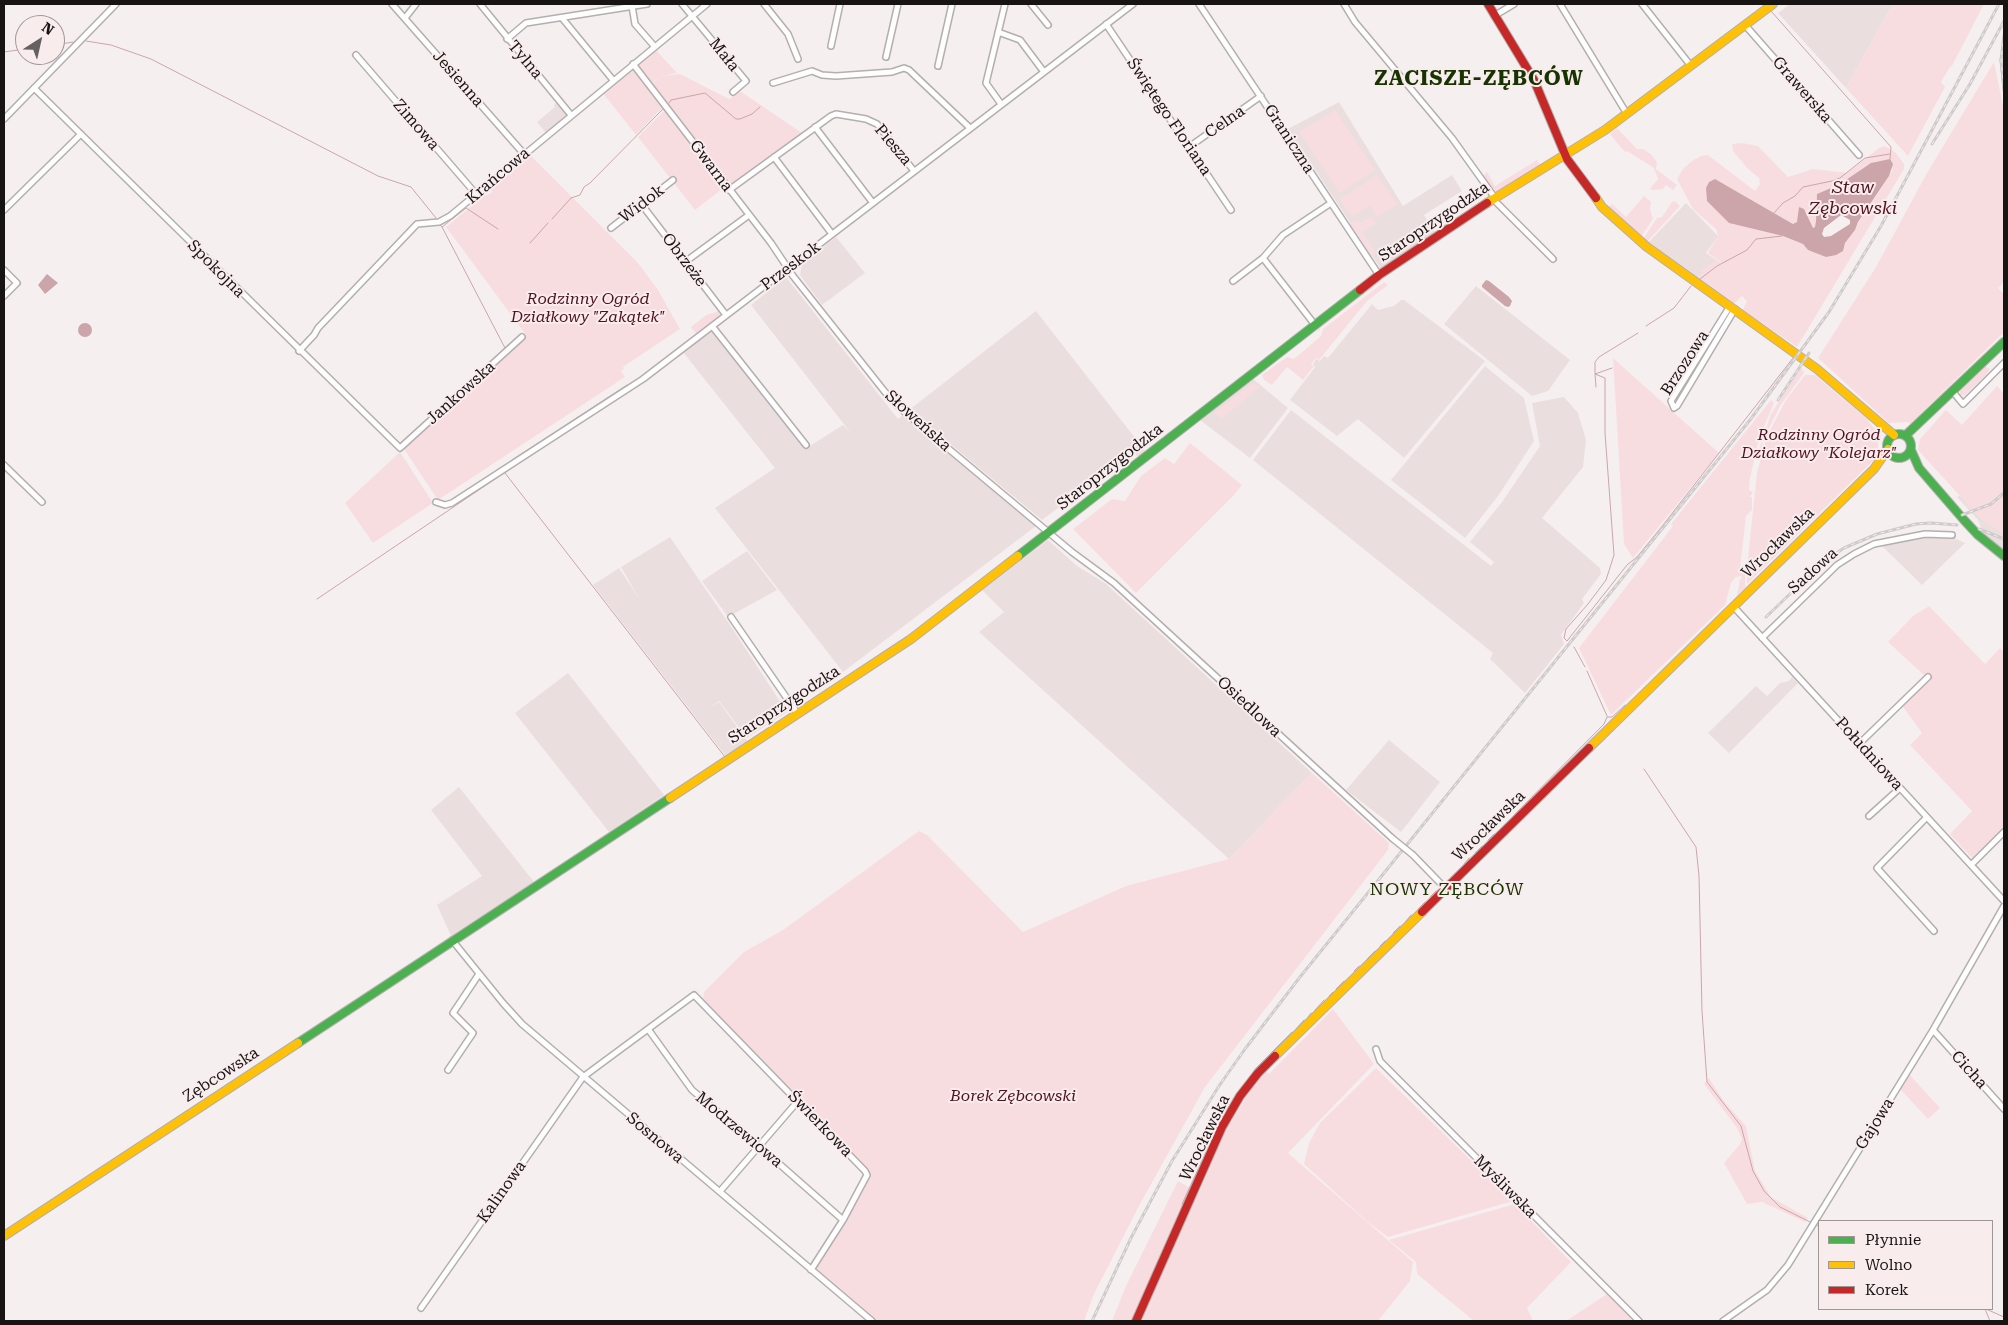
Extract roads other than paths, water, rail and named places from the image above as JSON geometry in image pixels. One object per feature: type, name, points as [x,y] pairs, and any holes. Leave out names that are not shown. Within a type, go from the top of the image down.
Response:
[{"type":"street","points":[[4,119],[116,4]]},
{"type":"street","name":"Jesienna","points":[[392,4],[524,154]]},
{"type":"street","points":[[405,18],[416,4]]},
{"type":"street","name":"Tylna","points":[[480,4],[571,115]]},
{"type":"street","points":[[508,39],[526,23],[647,4]]},
{"type":"street","points":[[682,4],[692,16]]},
{"type":"street","name":"Krańcowa","points":[[299,351],[314,336],[318,328],[416,224],[444,220],[707,4]]},
{"type":"street","points":[[764,4],[788,34],[798,59]]},
{"type":"street","points":[[831,46],[840,4]]},
{"type":"street","points":[[886,57],[898,4]]},
{"type":"street","points":[[938,66],[952,4]]},
{"type":"street","points":[[1001,104],[986,83],[1005,4]]},
{"type":"street","points":[[1031,4],[1048,25]]},
{"type":"street","name":"Przeskok","points":[[436,502],[445,505],[458,499],[643,379],[1133,4]]},
{"type":"street","name":"Graniczna","points":[[1199,4],[1379,276]]},
{"type":"street","points":[[1344,4],[1355,22],[1452,138],[1494,198],[1553,258]]},
{"type":"street","points":[[1488,4],[1534,80],[1566,156],[1594,198],[1608,213],[1647,247],[1818,369],[1872,418],[1894,435],[1908,438]]},
{"type":"street","points":[[1494,16],[1514,4]]},
{"type":"street","points":[[1560,4],[1626,114]]},
{"type":"street","points":[[1642,4],[1691,66]]},
{"type":"street","name":"Staroprzygodzka","points":[[453,939],[911,639],[1379,276],[1494,198],[1566,156],[1626,114],[1773,4]]},
{"type":"street","points":[[632,6],[635,24],[655,47]]},
{"type":"street","name":"Mała","points":[[692,16],[746,81],[733,92]]},
{"type":"street","points":[[562,18],[613,80]]},
{"type":"street","name":"Świętego Floriana","points":[[1106,24],[1231,210]]},
{"type":"street","name":"Grawerska","points":[[1745,25],[1859,155]]},
{"type":"street","points":[[998,32],[1020,40],[1044,72]]},
{"type":"street","name":"Zimowa","points":[[356,55],[476,194]]},
{"type":"street","name":"Gwarna","points":[[633,64],[788,268]]},
{"type":"street","points":[[773,83],[812,70],[822,75],[836,76],[892,72],[904,68],[909,70],[970,128]]},
{"type":"street","name":"Spokojna","points":[[34,88],[299,351],[400,448]]},
{"type":"street","name":"Celna","points":[[1189,147],[1261,96]]},
{"type":"street","name":"Piesza","points":[[730,190],[815,127],[836,114],[873,121],[880,127],[914,171]]},
{"type":"street","points":[[815,127],[873,203]]},
{"type":"street","points":[[4,210],[80,134]]},
{"type":"street","points":[[774,157],[832,234]]},
{"type":"street","name":"Widok","points":[[611,228],[673,180]]},
{"type":"street","points":[[1233,281],[1263,258],[1283,235],[1331,203]]},
{"type":"street","name":"Obrzeże","points":[[642,205],[726,315]]},
{"type":"street","points":[[685,262],[749,215]]},
{"type":"street","points":[[1263,258],[1315,325]]},
{"type":"street","name":"Słoweńska","points":[[788,268],[901,410],[1048,532]]},
{"type":"street","points":[[4,270],[17,283],[4,296]]},
{"type":"street","name":"Brzozowa","points":[[1732,308],[1677,406],[1674,408],[1671,401],[1732,308]]},
{"type":"street","points":[[712,326],[806,445]]},
{"type":"street","name":"Jankowska","points":[[400,448],[522,337]]},
{"type":"street","points":[[1908,438],[2004,342]]},
{"type":"street","points":[[1953,392],[1963,404],[2004,363]]},
{"type":"street","points":[[1872,418],[1894,456],[1903,457],[1919,468],[1978,535],[2004,556]]},
{"type":"street","points":[[1888,445],[1894,435]]},
{"type":"street","points":[[1908,438],[1919,468]]},
{"type":"street","name":"Wrocławska","points":[[1874,469],[1888,445]]},
{"type":"street","points":[[1903,457],[1911,450]]},
{"type":"street","name":"Wrocławska","points":[[1136,1321],[1212,1149],[1240,1096],[1269,1061],[1874,469],[1894,456]]},
{"type":"street","points":[[4,464],[42,502]]},
{"type":"street","name":"Osiedlowa","points":[[1048,532],[1114,583],[1392,838],[1413,855],[1445,888]]},
{"type":"street","name":"Sadowa","points":[[1760,636],[1837,565],[1854,554],[1874,544],[1925,534],[1952,535]]},
{"type":"street","name":"Południowa","points":[[1734,608],[2004,901]]},
{"type":"street","points":[[732,617],[797,713]]},
{"type":"street","points":[[1860,744],[1928,677]]},
{"type":"street","points":[[1869,816],[1900,788]]},
{"type":"street","points":[[1927,818],[1877,868],[1934,931]]},
{"type":"street","points":[[1971,865],[2004,832]]},
{"type":"street","name":"Gajowa","points":[[1723,1321],[1767,1290],[1785,1269],[1933,1030],[2004,906]]},
{"type":"street","name":"Sosnowa","points":[[453,939],[479,974],[522,1024],[872,1321]]},
{"type":"street","name":"Zębcowska","points":[[4,1236],[453,939]]},
{"type":"street","points":[[448,1070],[473,1033],[453,1012],[479,974]]},
{"type":"street","name":"Kalinowa","points":[[421,1308],[583,1077],[694,995]]},
{"type":"street","name":"Świerkowa","points":[[694,995],[798,1101],[867,1175],[843,1220],[811,1270]]},
{"type":"street","name":"Modrzewiowa","points":[[648,1029],[692,1090],[843,1220]]},
{"type":"street","name":"Cicha","points":[[1933,1030],[2004,1109]]},
{"type":"street","name":"Myśliwska","points":[[1376,1049],[1380,1061],[1639,1321]]},
{"type":"street","points":[[722,1189],[798,1101]]},
{"type":"water","name":"Staw Zębcowski","points":[[1890,159],[1893,164],[1889,176],[1845,243],[1843,251],[1836,255],[1826,257],[1808,250],[1803,244],[1783,236],[1729,223],[1707,201],[1706,188],[1709,182],[1715,179],[1793,224],[1797,222],[1799,207],[1804,209],[1813,228],[1816,221],[1817,194],[1840,184],[1871,163]],"holes":[[[1841,215],[1850,220],[1850,224],[1831,236],[1824,237],[1822,234],[1824,228]]]},
{"type":"water","points":[[47,274],[58,283],[45,294],[38,285]]},
{"type":"water","points":[[1486,280],[1509,297],[1512,301],[1510,306],[1505,306],[1482,287]]},
{"type":"water","points":[[85,323],[90,325],[92,330],[90,335],[85,337],[80,335],[78,330],[80,325]]},
{"type":"waterway","points":[[1771,11],[1891,147],[1890,159]]},
{"type":"waterway","points":[[86,41],[111,45],[151,59],[378,176],[411,187],[436,218]]},
{"type":"waterway","points":[[65,43],[73,42]]},
{"type":"waterway","points":[[4,52],[15,50]]},
{"type":"waterway","points":[[2004,51],[2004,76]]},
{"type":"waterway","points":[[2000,59],[2004,97]]},
{"type":"waterway","points":[[669,103],[671,100],[705,93],[736,119],[752,114],[760,107]]},
{"type":"waterway","points":[[552,219],[571,198],[580,195],[584,187],[663,109]]},
{"type":"waterway","points":[[1774,213],[1803,187],[1840,178],[1865,158],[1890,154]]},
{"type":"waterway","points":[[440,225],[442,227],[466,208],[498,229]]},
{"type":"waterway","points":[[530,243],[548,223]]},
{"type":"waterway","points":[[442,227],[505,348]]},
{"type":"waterway","points":[[1700,279],[1717,266],[1747,250],[1756,239],[1782,236]]},
{"type":"waterway","points":[[1646,326],[1674,308],[1691,286]]},
{"type":"waterway","points":[[1638,333],[1599,357],[1595,362],[1595,374],[1605,378],[1605,433],[1614,555],[1606,580],[1566,629],[1564,638],[1567,641],[1627,565],[1637,557],[1663,525],[1793,358]]},
{"type":"waterway","points":[[1596,387],[1595,374],[1612,368]]},
{"type":"waterway","points":[[512,460],[627,385]]},
{"type":"waterway","points":[[317,599],[547,444]]},
{"type":"waterway","points":[[505,473],[725,757]]},
{"type":"waterway","points":[[1574,647],[1585,667]]},
{"type":"waterway","points":[[1587,671],[1607,716]]},
{"type":"waterway","points":[[1514,815],[1604,724],[1607,717],[1612,717],[1625,705]]},
{"type":"waterway","points":[[1644,769],[1696,847],[1699,876],[1702,1011],[1707,1082],[1741,1126],[1753,1171],[1764,1191],[1780,1207],[1810,1222]]},
{"type":"waterway","points":[[1488,840],[1494,834]]},
{"type":"waterway","points":[[1475,853],[1482,846]]},
{"type":"waterway","points":[[1464,864],[1469,858]]},
{"type":"waterway","points":[[1430,897],[1436,891]]},
{"type":"waterway","points":[[1418,909],[1425,902]]},
{"type":"waterway","points":[[1406,921],[1411,915]]},
{"type":"waterway","points":[[1393,933],[1400,926]]},
{"type":"waterway","points":[[1380,946],[1385,941]]},
{"type":"waterway","points":[[1367,959],[1375,951]]},
{"type":"waterway","points":[[1354,971],[1359,966]]},
{"type":"waterway","points":[[1336,989],[1344,981]]},
{"type":"waterway","points":[[1329,996],[1333,992]]},
{"type":"waterway","points":[[1315,1010],[1324,1000]]},
{"type":"waterway","points":[[1308,1017],[1311,1013]]},
{"type":"waterway","points":[[1296,1029],[1304,1020]]},
{"type":"waterway","points":[[1182,1204],[1224,1113],[1256,1068],[1292,1032]]},
{"type":"waterway","points":[[1985,1310],[1990,1321]]},
{"type":"waterway","points":[[1988,1310],[2004,1317]]},
{"type":"railway","points":[[1092,1321],[1131,1238],[1172,1161],[1219,1086],[1245,1049],[1300,977],[1750,420],[1829,312],[1881,226],[1999,4]]},
{"type":"railway","points":[[1932,144],[1970,84],[2004,21]]},
{"type":"railway","points":[[2004,35],[2001,60],[2004,89]]},
{"type":"railway","points":[[1778,400],[1809,353]]},
{"type":"railway","points":[[1962,515],[1991,504],[2004,493]]},
{"type":"railway","points":[[1766,617],[1822,563],[1844,548],[1877,534],[1916,524],[1957,525]]},
{"type":"railway","points":[[1979,529],[2004,539]]},
{"type":"district","name":"ZACISZE-ZĘBCÓW","points":[[1479,79]]},
{"type":"district","name":"NOWY ZĘBCÓW","points":[[1447,890]]},
{"type":"park label","name":"Rodzinny Ogród Działkowy \"Zakątek\"","points":[[588,308]]},
{"type":"park label","name":"Rodzinny Ogród Działkowy \"Kolejarz\"","points":[[1819,444]]},
{"type":"park label","name":"Borek Zębcowski","points":[[1013,1096]]}]
